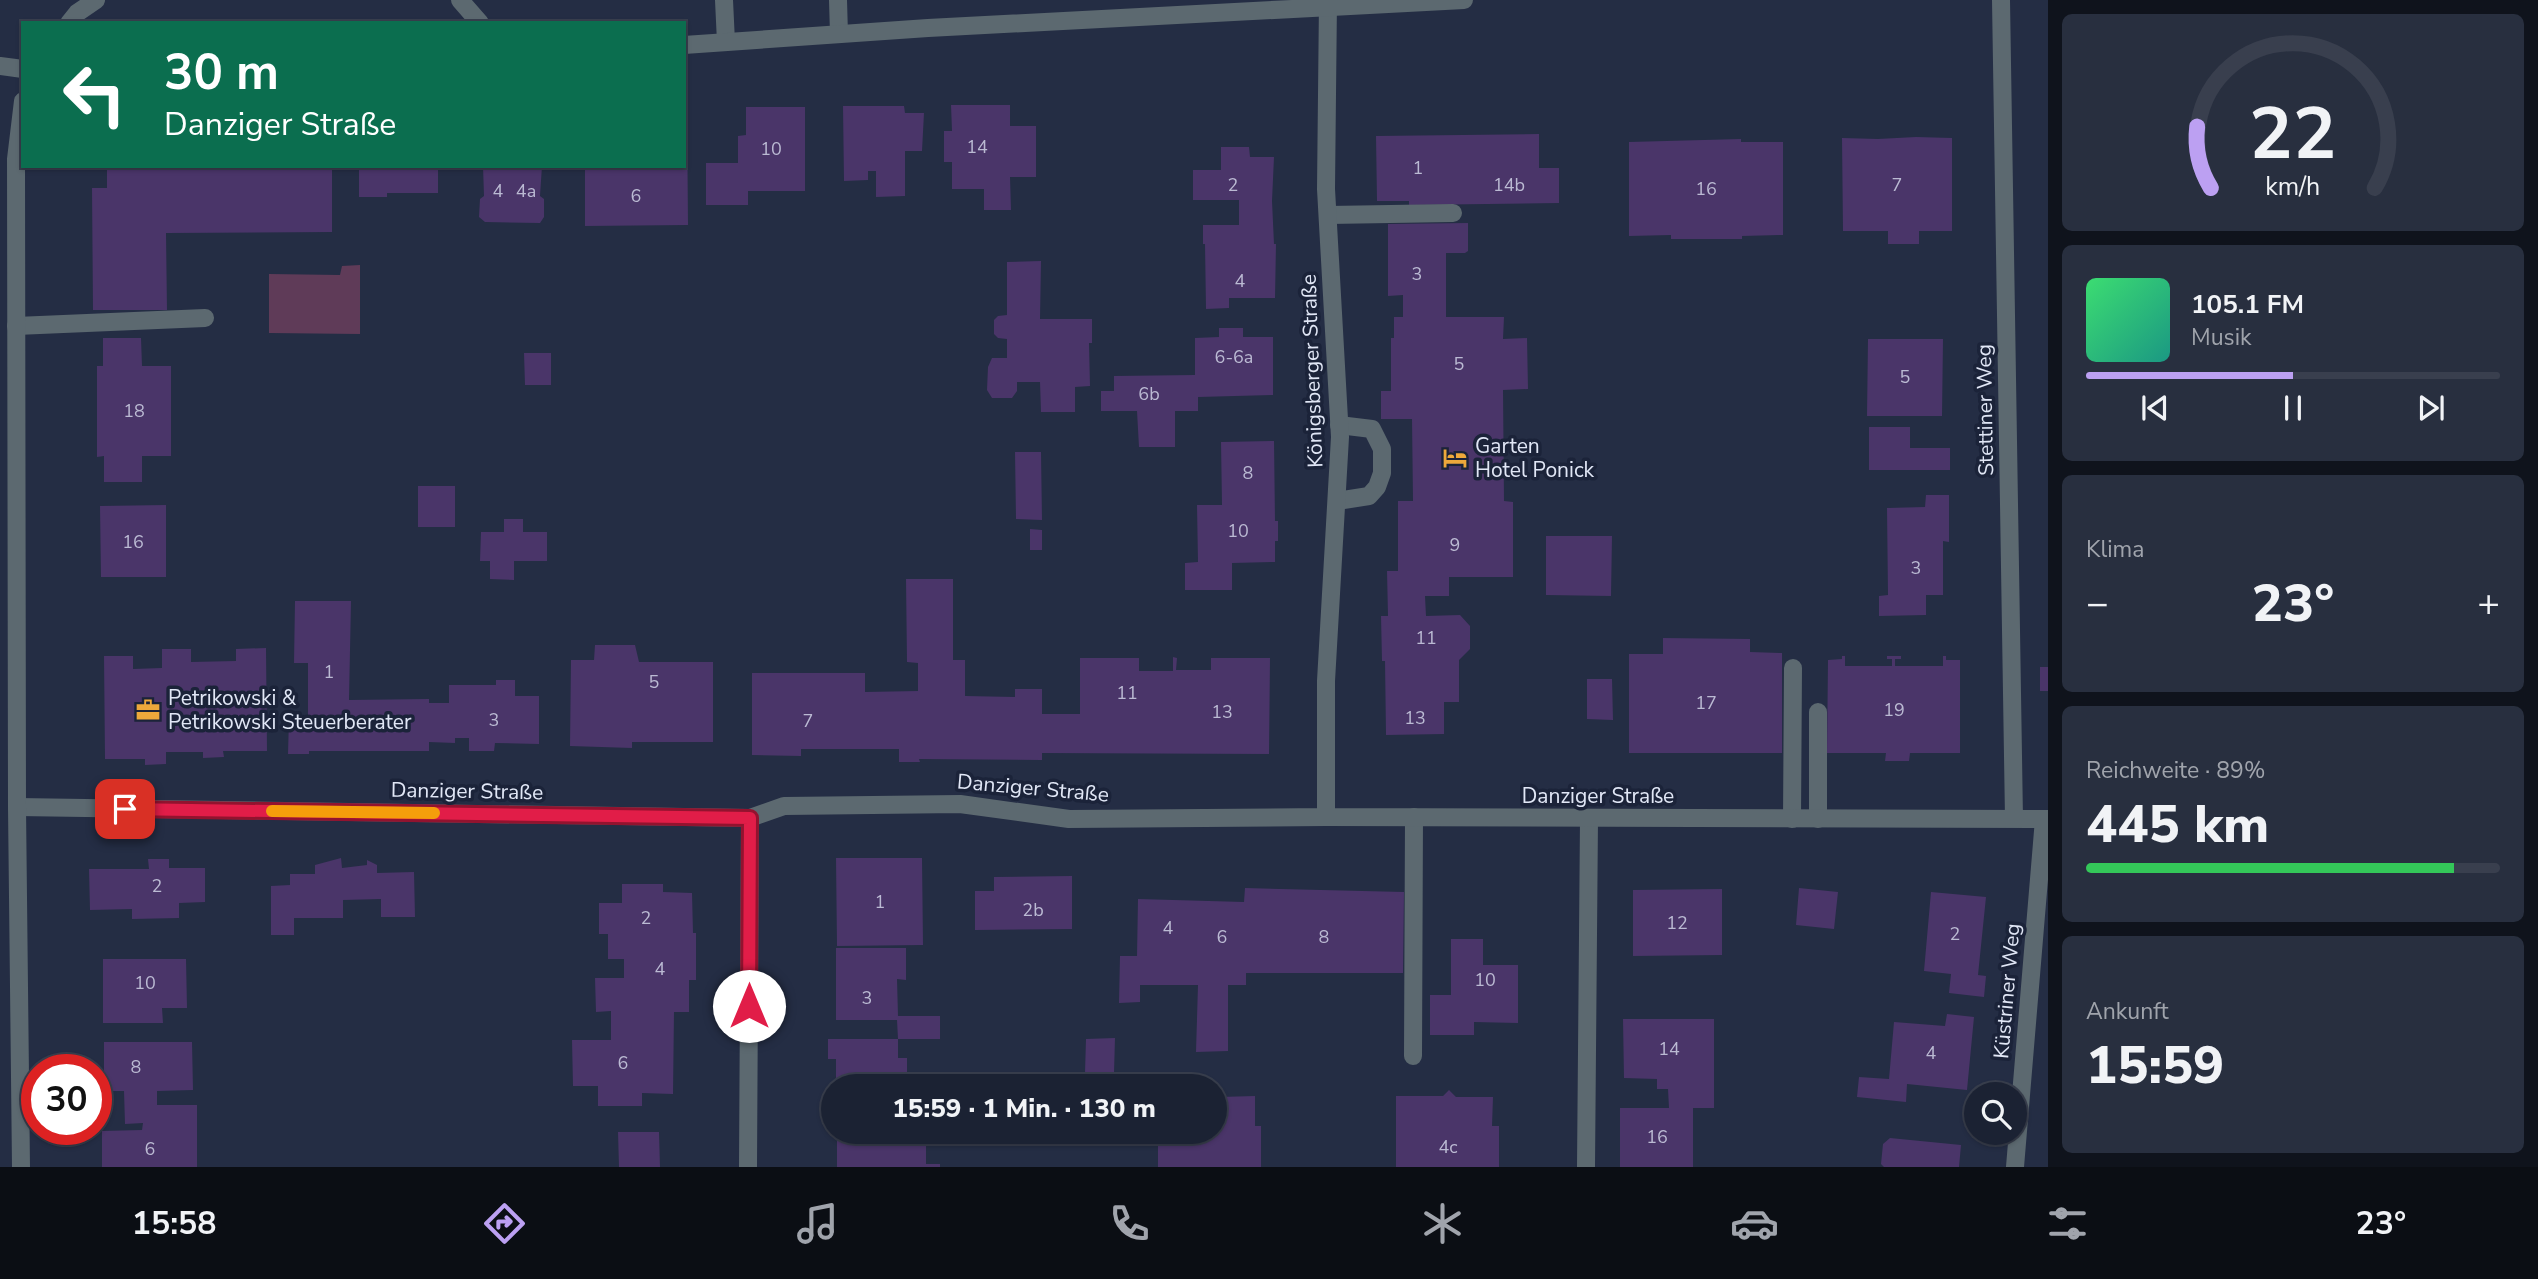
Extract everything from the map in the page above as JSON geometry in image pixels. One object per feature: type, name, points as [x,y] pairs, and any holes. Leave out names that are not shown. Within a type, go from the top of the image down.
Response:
[{"type":"street","points":[[71,21],[96,0]]},
{"type":"street","points":[[460,0],[478,21]]},
{"type":"street","points":[[724,0],[726,42]]},
{"type":"street","points":[[838,0],[839,34]]},
{"type":"street","points":[[686,45],[1328,4],[1464,0]]},
{"type":"street","name":"Stettiner Weg","points":[[2001,0],[2014,818]]},
{"type":"street","name":"Königsberger Straße","points":[[1326,817],[1326,681],[1339,425],[1328,215],[1328,4]]},
{"type":"street","points":[[0,66],[21,69]]},
{"type":"street","points":[[20,1167],[16,159],[21,118]]},
{"type":"street","points":[[1328,215],[1453,213]]},
{"type":"street","points":[[16,326],[205,318]]},
{"type":"street","points":[[1337,501],[1368,496],[1377,487],[1382,473],[1382,449],[1372,429],[1339,425]]},
{"type":"street","points":[[1793,668],[1793,819]]},
{"type":"street","points":[[1818,712],[1818,819]]},
{"type":"street","name":"Danziger Straße","points":[[17,807],[750,818],[784,806],[960,804],[1069,819],[2046,819]]},
{"type":"street","points":[[1413,1056],[1414,817]]},
{"type":"street","points":[[748,1167],[750,818]]},
{"type":"street","points":[[1586,1167],[1589,819]]},
{"type":"street","name":"Küstriner Weg","points":[[2015,1167],[2046,819]]},
{"type":"shaded area","points":[[360,265],[360,334],[269,333],[269,274],[340,275],[342,266]]},
{"type":"building","points":[[951,105],[1010,105],[1010,126],[1036,126],[1036,177],[1010,177],[1011,210],[984,210],[984,189],[952,189],[952,162],[944,162],[944,131],[952,131]]},
{"type":"building","points":[[843,106],[904,106],[905,113],[924,113],[922,151],[905,151],[905,196],[876,197],[876,171],[868,171],[868,180],[844,181]]},
{"type":"building","points":[[687,107],[688,225],[585,226],[585,168],[686,168]]},
{"type":"building","points":[[746,107],[805,107],[805,191],[748,191],[748,205],[706,205],[706,163],[738,163],[738,136],[746,135]]},
{"type":"building","points":[[1539,134],[1539,168],[1559,168],[1559,203],[1409,205],[1409,201],[1377,201],[1376,136]]},
{"type":"building","points":[[1842,138],[1952,138],[1952,231],[1919,231],[1919,244],[1888,244],[1888,231],[1843,231]]},
{"type":"building","points":[[1741,139],[1741,142],[1783,142],[1783,235],[1742,236],[1742,239],[1671,239],[1671,235],[1629,236],[1629,142]]},
{"type":"building","points":[[1221,147],[1249,147],[1250,157],[1274,157],[1272,201],[1276,244],[1275,298],[1229,298],[1229,308],[1206,309],[1203,225],[1239,225],[1239,200],[1193,200],[1193,170],[1221,170]]},
{"type":"building","points":[[107,168],[332,168],[332,232],[166,233],[167,310],[93,310],[92,188],[107,188]]},
{"type":"building","points":[[359,168],[438,168],[438,193],[387,193],[387,197],[359,197]]},
{"type":"building","points":[[483,168],[542,168],[540,196],[544,199],[544,217],[540,223],[485,222],[479,217],[480,199],[484,196]]},
{"type":"building","points":[[1468,223],[1468,251],[1446,253],[1446,317],[1504,317],[1503,339],[1527,338],[1528,389],[1503,390],[1504,501],[1513,502],[1513,577],[1449,577],[1449,596],[1425,596],[1426,616],[1460,615],[1470,626],[1470,649],[1459,660],[1459,702],[1444,702],[1444,734],[1386,735],[1385,661],[1382,661],[1381,616],[1388,616],[1387,571],[1398,571],[1398,501],[1413,501],[1412,419],[1381,419],[1381,391],[1391,391],[1391,338],[1394,338],[1394,317],[1403,317],[1403,295],[1388,296],[1388,224]]},
{"type":"building","points":[[1041,261],[1040,319],[1092,319],[1092,343],[1089,343],[1090,386],[1075,387],[1075,412],[1041,412],[1040,382],[1017,382],[1017,391],[1012,398],[992,398],[987,390],[988,367],[992,358],[1007,358],[1007,339],[998,338],[994,334],[994,320],[998,316],[1007,315],[1007,262]]},
{"type":"building","points":[[1219,328],[1243,328],[1243,337],[1273,337],[1273,395],[1198,397],[1198,411],[1175,411],[1175,447],[1139,447],[1137,411],[1101,411],[1101,391],[1114,391],[1114,376],[1195,375],[1195,338],[1219,337]]},
{"type":"building","points":[[103,338],[141,338],[142,366],[171,366],[171,456],[142,456],[142,482],[104,482],[104,456],[97,457],[97,366],[103,366]]},
{"type":"building","points":[[1868,339],[1943,339],[1942,416],[1867,416]]},
{"type":"building","points":[[524,353],[551,353],[551,385],[525,385]]},
{"type":"building","points":[[1869,427],[1910,427],[1910,448],[1950,448],[1950,470],[1869,470]]},
{"type":"building","points":[[1274,441],[1275,521],[1278,521],[1275,562],[1232,563],[1232,590],[1185,590],[1185,563],[1198,562],[1197,505],[1222,505],[1221,442]]},
{"type":"building","points":[[1015,452],[1041,452],[1042,520],[1016,519]]},
{"type":"building","points":[[418,486],[455,486],[455,527],[418,527]]},
{"type":"building","points":[[1926,495],[1949,495],[1949,542],[1943,541],[1943,595],[1926,595],[1926,615],[1879,616],[1879,596],[1888,595],[1887,508],[1925,507]]},
{"type":"building","points":[[166,505],[166,577],[101,577],[100,506]]},
{"type":"building","points":[[504,519],[523,519],[523,532],[547,532],[547,561],[514,561],[514,580],[490,579],[490,561],[480,561],[481,532],[504,532]]},
{"type":"building","points":[[1030,529],[1042,530],[1042,550],[1030,550]]},
{"type":"building","points":[[1546,536],[1612,536],[1611,596],[1546,595]]},
{"type":"building","points":[[906,579],[953,579],[953,660],[965,660],[965,696],[1015,697],[1015,689],[1042,689],[1042,714],[1080,714],[1080,658],[1139,658],[1139,671],[1173,671],[1173,657],[1177,658],[1176,670],[1211,670],[1211,658],[1270,658],[1269,754],[1042,753],[1042,760],[919,759],[920,762],[899,762],[899,749],[801,749],[801,756],[752,755],[752,673],[865,673],[865,692],[918,691],[918,663],[907,662]]},
{"type":"building","points":[[295,601],[351,601],[349,700],[429,699],[429,703],[449,703],[449,685],[496,685],[496,680],[515,680],[515,696],[539,696],[539,744],[495,743],[494,751],[469,751],[469,738],[455,738],[455,743],[429,742],[429,751],[309,751],[309,754],[288,754],[289,718],[308,718],[308,663],[294,663]]},
{"type":"building","points":[[1663,638],[1750,639],[1750,652],[1782,653],[1782,753],[1629,753],[1629,654],[1663,654]]},
{"type":"building","points":[[595,645],[635,645],[639,662],[713,662],[713,742],[632,742],[632,748],[570,746],[571,660],[594,660]]},
{"type":"building","points":[[266,648],[267,751],[223,751],[224,757],[203,758],[203,752],[166,752],[166,764],[145,765],[145,759],[105,759],[104,656],[133,656],[133,669],[162,668],[162,649],[191,649],[191,662],[236,661],[236,649]]},
{"type":"building","points":[[1842,656],[1845,656],[1845,666],[1892,666],[1892,659],[1887,659],[1887,656],[1901,656],[1901,659],[1895,659],[1895,666],[1943,666],[1943,656],[1946,656],[1946,660],[1960,660],[1960,753],[1910,753],[1909,761],[1885,761],[1886,753],[1827,753],[1828,660],[1842,659]]},
{"type":"building","points":[[2040,667],[2048,667],[2048,691],[2040,691]]},
{"type":"building","points":[[1587,679],[1612,679],[1613,720],[1587,719]]},
{"type":"building","points":[[341,858],[342,868],[367,865],[367,860],[377,865],[377,873],[414,872],[415,917],[381,917],[381,899],[343,900],[343,918],[294,918],[294,935],[271,935],[271,886],[290,885],[290,874],[315,874],[315,865]]},
{"type":"building","points":[[836,858],[922,858],[923,945],[837,946]]},
{"type":"building","points":[[148,859],[169,859],[169,868],[205,868],[205,902],[179,903],[179,918],[132,919],[132,909],[90,910],[89,869],[149,869]]},
{"type":"building","points":[[1072,876],[1072,929],[975,930],[975,891],[994,891],[994,877]]},
{"type":"building","points":[[622,884],[663,884],[663,892],[692,893],[693,933],[696,933],[696,980],[689,980],[689,1012],[674,1012],[673,1094],[642,1093],[642,1106],[598,1106],[598,1086],[573,1086],[572,1040],[611,1040],[611,1011],[596,1012],[595,978],[624,978],[624,959],[608,959],[608,934],[599,934],[599,903],[622,903]]},
{"type":"building","points":[[1245,888],[1404,892],[1403,973],[1246,973],[1246,985],[1228,985],[1228,1051],[1196,1052],[1198,985],[1140,985],[1140,1002],[1119,1003],[1120,956],[1137,956],[1138,899],[1244,902]]},
{"type":"building","points":[[1799,888],[1838,892],[1834,929],[1796,925]]},
{"type":"building","points":[[1722,889],[1722,955],[1633,956],[1633,890]]},
{"type":"building","points":[[1931,892],[1986,897],[1978,975],[1986,976],[1984,997],[1949,993],[1951,974],[1924,971]]},
{"type":"building","points":[[1451,939],[1483,939],[1483,965],[1518,965],[1518,1023],[1474,1022],[1474,1035],[1430,1035],[1430,995],[1451,995]]},
{"type":"building","points":[[836,948],[906,948],[906,980],[897,979],[898,1016],[940,1016],[940,1039],[898,1039],[897,1020],[836,1020]]},
{"type":"building","points":[[103,959],[186,959],[187,1008],[162,1008],[163,1023],[103,1023]]},
{"type":"building","points":[[1947,1014],[1974,1017],[1968,1082],[1964,1082],[1964,1090],[1907,1084],[1906,1102],[1857,1097],[1859,1077],[1889,1079],[1894,1022],[1945,1026]]},
{"type":"building","points":[[1623,1019],[1714,1019],[1714,1108],[1693,1108],[1693,1167],[1620,1167],[1620,1108],[1669,1108],[1668,1089],[1657,1089],[1657,1079],[1624,1078]]},
{"type":"building","points":[[1115,1038],[1114,1073],[1085,1073],[1086,1039]]},
{"type":"building","points":[[828,1039],[898,1039],[898,1058],[907,1058],[907,1074],[836,1074],[836,1059],[828,1059]]},
{"type":"building","points":[[104,1042],[192,1042],[193,1090],[157,1091],[157,1105],[197,1105],[197,1167],[102,1167],[102,1145],[112,1145],[112,1131],[142,1130],[143,1123],[125,1124],[124,1091],[112,1091],[112,1054],[104,1054]]},
{"type":"building","points":[[1449,1090],[1456,1097],[1493,1097],[1492,1126],[1499,1126],[1499,1167],[1396,1167],[1396,1096],[1443,1096]]},
{"type":"building","points":[[1255,1096],[1255,1126],[1261,1126],[1261,1167],[1158,1167],[1158,1144],[1227,1144],[1227,1097]]},
{"type":"building","points":[[618,1132],[659,1132],[660,1167],[619,1167]]},
{"type":"building","points":[[1890,1138],[1961,1145],[1959,1167],[1884,1167],[1881,1164],[1883,1144]]},
{"type":"building","points":[[837,1144],[926,1144],[926,1164],[940,1164],[940,1167],[837,1167]]},
{"type":"slow traffic","points":[[272,811],[434,813]]},
{"type":"place","name":"Garten Hotel Ponick","points":[[1455,458]]},
{"type":"place","name":"Petrikowski & Petrikowski Steuerberater","points":[[148,710]]},
{"type":"route","points":[[125,809],[750,818],[749,1006]]}]
